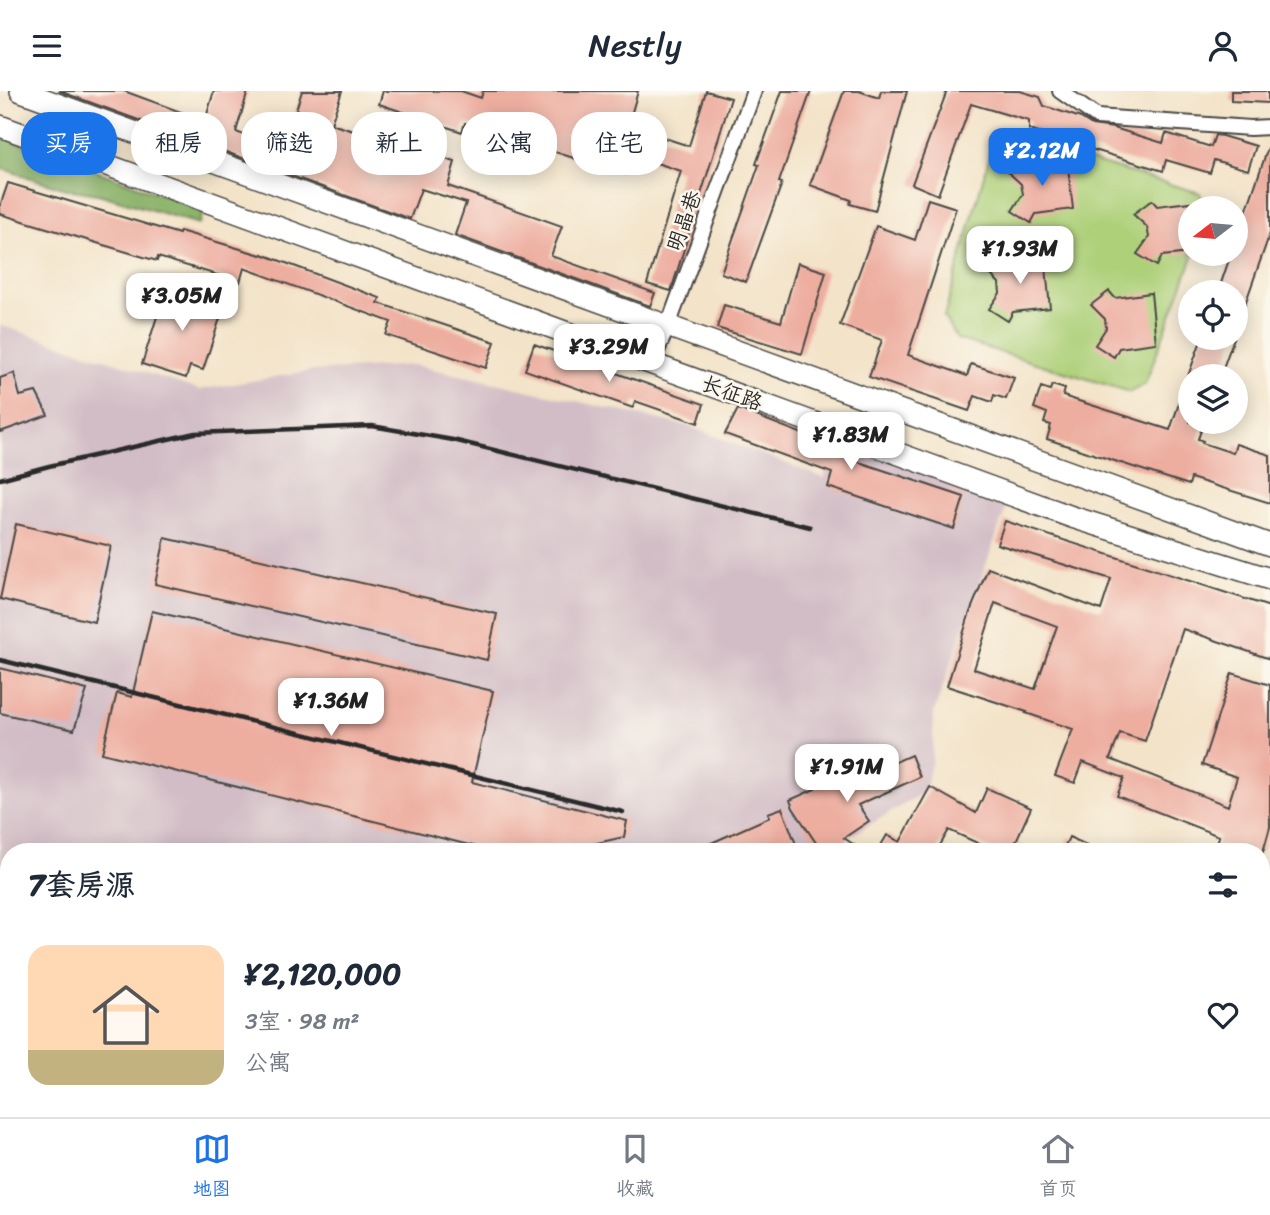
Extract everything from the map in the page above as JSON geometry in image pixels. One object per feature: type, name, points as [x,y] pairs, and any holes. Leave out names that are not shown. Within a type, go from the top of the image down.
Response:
[{"type":"main road","name":"长征路","points":[[21,91],[1270,545]]},
{"type":"main road","name":"长征路","points":[[0,126],[1072,517],[1270,579]]},
{"type":"street","name":"明晶巷","points":[[651,364],[668,326],[754,91]]},
{"type":"street","points":[[1060,91],[1097,117],[1250,128],[1270,127]]},
{"type":"shaded area","points":[[0,325],[199,390],[310,371],[414,365],[688,426],[824,478],[840,432],[1011,494],[934,712],[932,761],[924,792],[848,838],[844,843],[0,843]]},
{"type":"green space","points":[[0,136],[21,144],[21,175],[0,168]]},
{"type":"green space","points":[[1006,136],[1200,193],[1201,196],[1178,196],[1178,266],[1189,266],[1184,280],[1178,280],[1178,296],[1145,384],[1130,392],[957,339],[944,317],[992,147]]},
{"type":"green space","points":[[22,175],[108,175],[204,210],[199,224],[98,194],[66,189]]},
{"type":"building","points":[[59,91],[124,91],[181,112],[131,112],[131,117]]},
{"type":"building","points":[[214,91],[248,91],[236,132],[241,134],[241,157],[227,152],[227,112],[208,112]]},
{"type":"building","points":[[302,91],[342,91],[335,112],[295,112]]},
{"type":"building","points":[[383,91],[461,91],[481,98],[483,91],[638,91],[632,112],[571,112],[571,157],[557,153],[557,112],[461,112],[461,132],[447,127],[447,112],[403,112],[379,104]]},
{"type":"building","points":[[706,91],[731,98],[671,291],[647,284],[681,171],[667,166],[667,139],[689,146]]},
{"type":"building","points":[[782,91],[811,91],[779,182],[782,183],[746,282],[721,273]]},
{"type":"building","points":[[844,91],[859,91],[879,98],[881,91],[907,91],[875,211],[850,204],[851,200],[810,185]]},
{"type":"building","points":[[947,91],[1020,91],[1040,97],[1044,106],[1081,118],[1092,125],[1114,128],[1163,143],[1166,133],[1211,147],[1215,135],[1256,146],[1248,170],[1214,160],[1210,173],[1166,160],[1163,171],[1029,130],[1029,121],[971,104],[938,195],[912,184]]},
{"type":"building","points":[[1231,91],[1268,91],[1268,103],[1231,101]]},
{"type":"building","points":[[337,126],[351,130],[351,175],[447,175],[447,160],[455,162],[448,186],[562,226],[551,256],[655,293],[650,306],[455,235],[466,203],[421,189],[410,219],[289,175],[337,175]]},
{"type":"building","points":[[1270,148],[1270,233],[1248,296],[1248,280],[1222,280],[1227,266],[1248,266],[1248,206]]},
{"type":"building","points":[[1026,157],[1032,164],[1067,159],[1073,209],[1036,214],[1031,223],[1012,211],[1023,194],[1021,184],[1007,171]]},
{"type":"building","points":[[8,183],[179,234],[180,231],[262,254],[380,298],[378,303],[495,342],[486,368],[386,335],[391,322],[244,268],[240,282],[158,257],[157,261],[0,214]]},
{"type":"building","points":[[928,199],[956,208],[908,355],[967,376],[971,364],[1014,378],[1006,399],[994,395],[992,402],[975,396],[969,411],[869,377],[882,340],[840,325],[876,226],[915,240]]},
{"type":"building","points":[[1152,200],[1157,206],[1178,203],[1178,254],[1162,256],[1157,266],[1137,254],[1149,237],[1147,227],[1133,214]]},
{"type":"building","points":[[1003,256],[1009,262],[1045,258],[1050,308],[1013,312],[1008,321],[989,309],[1000,293],[999,283],[985,269]]},
{"type":"building","points":[[798,263],[826,272],[802,354],[717,328],[724,305],[781,322]]},
{"type":"building","points":[[167,285],[208,299],[207,304],[223,309],[203,370],[190,366],[186,378],[142,364]]},
{"type":"building","points":[[1109,291],[1115,298],[1151,293],[1156,343],[1119,348],[1114,357],[1095,345],[1106,328],[1105,319],[1091,305]]},
{"type":"building","points":[[534,344],[704,404],[698,423],[635,401],[633,408],[525,370]]},
{"type":"building","points":[[1198,350],[1230,350],[1224,364],[1192,364]]},
{"type":"building","points":[[14,373],[20,396],[36,392],[48,415],[0,432],[0,378]]},
{"type":"building","points":[[1052,385],[1065,389],[1063,396],[1170,430],[1178,406],[1178,434],[1200,434],[1198,439],[1203,441],[1202,443],[1233,453],[1236,444],[1270,455],[1270,503],[1191,478],[1189,485],[1047,439],[1051,425],[1044,423],[1047,413],[1034,408],[1041,387],[1050,390]]},
{"type":"building","points":[[738,409],[834,446],[832,453],[964,497],[954,529],[828,487],[832,473],[725,434]]},
{"type":"building","points":[[1005,521],[1270,607],[1270,659],[1183,629],[1145,741],[1120,733],[1110,759],[1228,806],[1237,777],[1202,765],[1232,673],[1270,685],[1270,827],[1266,843],[1217,843],[1219,836],[1117,796],[1124,778],[1083,762],[1075,783],[1055,776],[1073,729],[947,686],[970,612],[988,568],[1101,610],[1111,579],[997,544]],"holes":[[[995,603],[1057,626],[1035,689],[974,669]]]},
{"type":"building","points":[[16,524],[111,546],[94,622],[0,599]]},
{"type":"building","points":[[165,538],[497,614],[487,660],[155,584]]},
{"type":"building","points":[[152,611],[493,691],[472,782],[627,821],[624,837],[597,843],[461,843],[102,753],[117,693],[132,697]]},
{"type":"building","points":[[0,668],[87,690],[74,730],[0,713]]},
{"type":"building","points":[[911,755],[920,777],[858,805],[869,821],[844,838],[852,843],[816,843],[790,800],[815,789],[813,783],[833,775],[838,787]]},
{"type":"building","points":[[930,787],[976,813],[987,788],[1031,808],[1016,841],[1020,843],[977,843],[949,830],[941,843],[882,843],[887,835],[900,842]]},
{"type":"building","points":[[782,808],[796,843],[711,843],[770,817],[768,813]]},
{"type":"building","points":[[1069,837],[1082,843],[1066,843]]},
{"type":"railway","points":[[0,479],[195,433],[372,426],[453,440],[810,527]]},
{"type":"railway","points":[[0,660],[623,812]]}]
